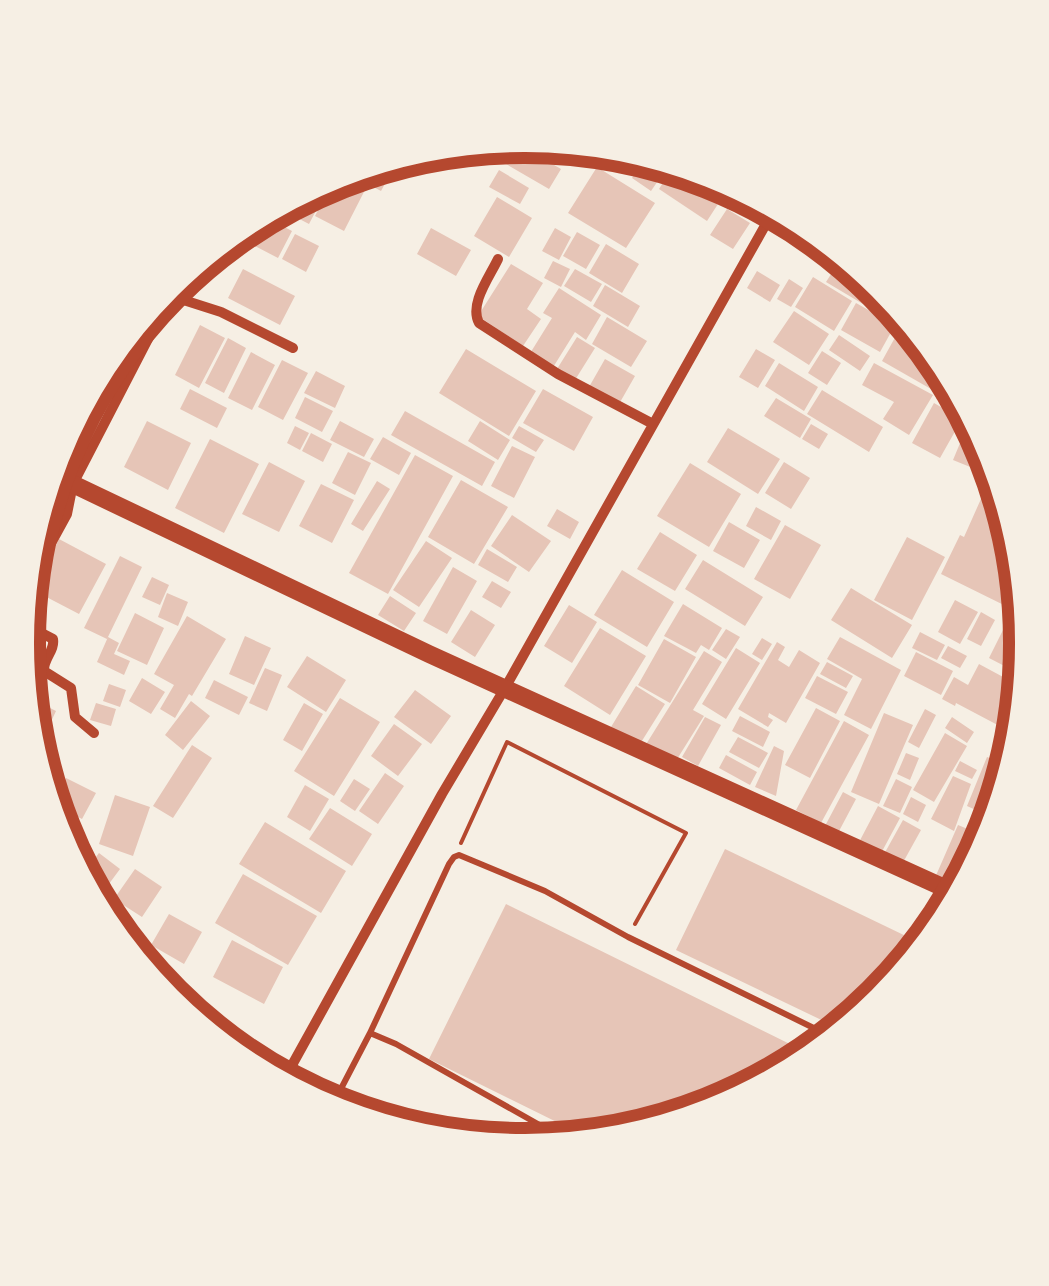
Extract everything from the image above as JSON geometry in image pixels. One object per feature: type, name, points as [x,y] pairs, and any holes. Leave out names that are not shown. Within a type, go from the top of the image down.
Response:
[{"type":"main road","points":[[68,482],[429,654],[943,887]]},
{"type":"street","points":[[290,1068],[767,223]]},
{"type":"street","points":[[498,260],[476,306],[475,318],[479,323],[558,374],[654,424]]},
{"type":"street","points":[[182,300],[221,312],[293,348]]},
{"type":"street","points":[[78,456],[143,345]]},
{"type":"street","points":[[50,544],[66,514],[65,492]]},
{"type":"street","points":[[40,632],[53,639],[44,672],[70,688],[74,717],[94,734]]},
{"type":"lane","points":[[340,1091],[454,856],[465,856],[545,891],[628,937],[816,1029]]},
{"type":"lane","points":[[370,1033],[396,1044],[536,1127]]},
{"type":"path","points":[[454,856],[508,742],[686,833],[628,937]]},
{"type":"building","points":[[509,159],[544,159],[561,169],[549,189],[506,164]]},
{"type":"building","points":[[597,167],[655,203],[626,248],[568,213]]},
{"type":"building","points":[[499,170],[529,188],[520,204],[489,187]]},
{"type":"building","points":[[636,172],[660,178],[651,191],[632,178]]},
{"type":"building","points":[[388,178],[381,191],[368,184]]},
{"type":"building","points":[[665,180],[721,200],[707,221],[659,189]]},
{"type":"building","points":[[366,188],[344,231],[315,216],[322,203]]},
{"type":"building","points":[[497,197],[532,218],[509,257],[474,236]]},
{"type":"building","points":[[320,204],[309,224],[294,216]]},
{"type":"building","points":[[727,209],[750,223],[733,249],[710,235]]},
{"type":"building","points":[[280,225],[292,231],[278,258],[253,245]]},
{"type":"building","points":[[431,228],[471,250],[456,276],[417,254]]},
{"type":"building","points":[[555,228],[571,237],[559,260],[542,251]]},
{"type":"building","points":[[577,232],[600,245],[586,269],[563,256]]},
{"type":"building","points":[[295,234],[319,246],[306,272],[282,259]]},
{"type":"building","points":[[606,244],[639,264],[622,293],[589,273]]},
{"type":"building","points":[[553,261],[570,269],[561,287],[544,278]]},
{"type":"building","points":[[511,264],[543,283],[527,309],[541,319],[523,346],[478,316]]},
{"type":"building","points":[[243,269],[295,296],[280,325],[228,298]]},
{"type":"building","points":[[575,269],[602,284],[591,302],[564,286]]},
{"type":"building","points":[[757,271],[780,285],[770,302],[747,288]]},
{"type":"building","points":[[833,271],[880,314],[826,282]]},
{"type":"building","points":[[813,277],[852,301],[834,331],[795,307]]},
{"type":"building","points":[[789,279],[803,288],[791,307],[777,299]]},
{"type":"building","points":[[605,285],[640,306],[628,327],[593,306]]},
{"type":"building","points":[[559,288],[601,315],[586,340],[575,332],[552,369],[529,355],[552,318],[543,313]]},
{"type":"building","points":[[856,303],[884,319],[893,329],[880,352],[841,330]]},
{"type":"building","points":[[794,311],[829,334],[809,365],[773,342]]},
{"type":"building","points":[[607,317],[647,341],[631,367],[592,344]]},
{"type":"building","points":[[200,325],[225,338],[199,388],[175,375]]},
{"type":"building","points":[[897,334],[934,384],[931,389],[882,361]]},
{"type":"building","points":[[839,335],[870,356],[860,371],[829,350]]},
{"type":"building","points":[[577,337],[595,348],[575,380],[557,369]]},
{"type":"building","points":[[228,338],[246,348],[224,393],[205,383]]},
{"type":"building","points":[[466,349],[536,391],[509,436],[439,393]]},
{"type":"building","points":[[756,349],[775,360],[758,388],[739,377]]},
{"type":"building","points":[[822,351],[841,363],[827,385],[808,373]]},
{"type":"building","points":[[251,352],[275,365],[252,410],[228,398]]},
{"type":"building","points":[[605,359],[635,376],[619,404],[589,387]]},
{"type":"building","points":[[282,360],[308,373],[283,420],[258,407]]},
{"type":"building","points":[[779,363],[818,387],[804,411],[765,386]]},
{"type":"building","points":[[874,363],[933,395],[909,435],[883,419],[894,402],[862,385]]},
{"type":"building","points":[[316,371],[345,386],[335,408],[304,393]]},
{"type":"building","points":[[190,389],[227,408],[217,428],[180,409]]},
{"type":"building","points":[[543,389],[593,417],[574,451],[523,423]]},
{"type":"building","points":[[822,390],[883,427],[869,452],[807,414]]},
{"type":"building","points":[[305,397],[333,411],[322,432],[295,418]]},
{"type":"building","points":[[776,398],[811,419],[800,438],[764,416]]},
{"type":"building","points":[[934,403],[950,412],[958,427],[940,458],[912,443]]},
{"type":"building","points":[[405,411],[495,462],[482,486],[391,435]]},
{"type":"building","points":[[147,421],[191,443],[168,490],[124,467]]},
{"type":"building","points":[[340,421],[374,439],[364,457],[330,440]]},
{"type":"building","points":[[480,421],[510,440],[498,460],[468,441]]},
{"type":"building","points":[[811,424],[828,434],[819,449],[802,439]]},
{"type":"building","points":[[295,426],[309,433],[300,450],[287,443]]},
{"type":"building","points":[[519,426],[544,440],[536,452],[512,438]]},
{"type":"building","points":[[728,428],[780,459],[758,494],[707,462]]},
{"type":"building","points":[[311,433],[332,444],[323,462],[302,451]]},
{"type":"building","points":[[383,437],[411,453],[399,475],[370,459]]},
{"type":"building","points":[[963,437],[976,469],[953,460]]},
{"type":"building","points":[[210,439],[259,464],[224,533],[175,508]]},
{"type":"building","points":[[512,446],[535,457],[514,498],[491,486]]},
{"type":"building","points":[[348,452],[371,463],[355,495],[332,483]]},
{"type":"building","points":[[415,455],[453,476],[388,594],[349,573]]},
{"type":"building","points":[[269,462],[305,481],[279,532],[242,514]]},
{"type":"building","points":[[784,462],[810,478],[791,509],[765,493]]},
{"type":"building","points":[[690,463],[741,494],[709,547],[657,516]]},
{"type":"building","points":[[461,480],[508,507],[474,564],[428,537]]},
{"type":"building","points":[[377,481],[390,489],[363,531],[351,524]]},
{"type":"building","points":[[321,484],[354,500],[332,543],[299,526]]},
{"type":"building","points":[[984,491],[1000,547],[997,553],[1001,555],[1008,607],[941,574],[960,535],[964,537]]},
{"type":"building","points":[[756,507],[781,521],[771,540],[746,526]]},
{"type":"building","points":[[557,509],[579,522],[570,539],[547,526]]},
{"type":"building","points":[[512,515],[551,541],[529,572],[491,546]]},
{"type":"building","points":[[729,522],[760,540],[744,568],[713,551]]},
{"type":"building","points":[[785,525],[821,545],[790,599],[754,579]]},
{"type":"building","points":[[660,532],[697,555],[675,591],[637,569]]},
{"type":"building","points":[[907,537],[945,557],[912,620],[874,600]]},
{"type":"building","points":[[59,539],[106,564],[79,614],[43,595],[47,563]]},
{"type":"building","points":[[426,541],[452,558],[419,607],[393,590]]},
{"type":"building","points":[[487,549],[517,567],[508,582],[478,565]]},
{"type":"building","points":[[120,556],[142,567],[107,639],[84,628]]},
{"type":"building","points":[[703,560],[763,597],[745,626],[685,589]]},
{"type":"building","points":[[453,567],[477,581],[447,634],[423,621]]},
{"type":"building","points":[[622,570],[674,602],[647,647],[594,615]]},
{"type":"building","points":[[152,577],[169,585],[160,605],[142,597]]},
{"type":"building","points":[[492,581],[511,592],[501,608],[482,597]]},
{"type":"building","points":[[851,588],[912,625],[892,658],[831,620]]},
{"type":"building","points":[[167,593],[188,602],[178,626],[158,617]]},
{"type":"building","points":[[390,596],[416,613],[404,631],[378,615]]},
{"type":"building","points":[[955,600],[978,612],[960,644],[938,632]]},
{"type":"building","points":[[683,604],[722,628],[709,650],[701,645],[696,653],[664,636]]},
{"type":"building","points":[[569,605],[597,622],[572,663],[544,646]]},
{"type":"building","points":[[471,610],[495,625],[475,657],[451,642]]},
{"type":"building","points":[[981,612],[995,620],[981,646],[967,639]]},
{"type":"building","points":[[135,613],[164,628],[147,665],[117,651]]},
{"type":"building","points":[[187,616],[226,639],[175,718],[160,709],[174,685],[154,674]]},
{"type":"building","points":[[1008,619],[1008,668],[989,658]]},
{"type":"building","points":[[600,628],[646,656],[610,715],[564,686]]},
{"type":"building","points":[[726,629],[740,637],[726,659],[712,650]]},
{"type":"building","points":[[920,632],[945,645],[937,660],[912,648]]},
{"type":"building","points":[[245,636],[271,648],[254,685],[229,674]]},
{"type":"building","points":[[108,637],[119,643],[114,654],[130,661],[124,675],[97,662]]},
{"type":"building","points":[[840,637],[901,670],[871,729],[844,715],[862,679],[827,659]]},
{"type":"building","points":[[762,638],[772,644],[762,660],[752,654]]},
{"type":"building","points":[[664,639],[696,657],[670,703],[638,685]]},
{"type":"building","points":[[777,642],[785,647],[778,660],[789,667],[799,650],[820,663],[786,723],[769,713],[773,720],[768,727],[738,709]]},
{"type":"building","points":[[948,646],[967,656],[960,668],[941,658]]},
{"type":"building","points":[[736,648],[760,663],[726,719],[702,704]]},
{"type":"building","points":[[704,651],[722,662],[693,710],[704,716],[674,764],[645,746]]},
{"type":"building","points":[[916,652],[953,671],[941,695],[904,676]]},
{"type":"building","points":[[307,656],[346,680],[326,712],[287,687]]},
{"type":"building","points":[[827,662],[853,676],[846,688],[820,674]]},
{"type":"building","points":[[979,664],[1008,679],[1002,727],[942,699],[954,677],[968,685]]},
{"type":"building","points":[[265,668],[282,675],[267,711],[249,703]]},
{"type":"building","points":[[817,676],[848,692],[836,714],[805,698]]},
{"type":"building","points":[[142,678],[165,692],[151,714],[129,701]]},
{"type":"building","points":[[214,680],[248,697],[239,715],[205,698]]},
{"type":"building","points":[[109,684],[126,690],[120,707],[103,701]]},
{"type":"building","points":[[636,686],[665,704],[640,744],[611,727]]},
{"type":"building","points":[[415,690],[451,716],[431,744],[394,717]]},
{"type":"building","points":[[340,698],[380,722],[334,796],[294,771]]},
{"type":"building","points":[[191,701],[210,716],[183,750],[165,735]]},
{"type":"building","points":[[96,703],[116,709],[111,726],[90,720]]},
{"type":"building","points":[[304,703],[323,714],[302,751],[283,740]]},
{"type":"building","points":[[44,705],[56,711],[48,729]]},
{"type":"building","points":[[816,708],[840,721],[810,778],[785,765]]},
{"type":"building","points":[[925,709],[936,715],[919,748],[908,742]]},
{"type":"building","points":[[884,713],[913,725],[879,804],[851,792]]},
{"type":"building","points":[[740,716],[770,732],[763,747],[732,731]]},
{"type":"building","points":[[705,717],[721,725],[698,766],[682,757]]},
{"type":"building","points":[[952,717],[974,732],[967,743],[945,728]]},
{"type":"building","points":[[844,721],[869,735],[821,823],[796,810]]},
{"type":"building","points":[[394,724],[422,744],[398,776],[371,756]]},
{"type":"building","points":[[945,733],[967,746],[934,802],[913,790]]},
{"type":"building","points":[[738,737],[768,753],[759,768],[729,752]]},
{"type":"building","points":[[192,745],[212,758],[173,818],[153,806]]},
{"type":"building","points":[[774,746],[784,751],[776,796],[755,787]]},
{"type":"building","points":[[906,753],[919,758],[910,780],[897,774]]},
{"type":"building","points":[[726,755],[757,772],[750,785],[719,768]]},
{"type":"building","points":[[987,757],[994,760],[978,811],[967,806]]},
{"type":"building","points":[[960,761],[977,770],[972,779],[955,771]]},
{"type":"building","points":[[385,773],[404,786],[378,824],[359,811]]},
{"type":"building","points":[[953,776],[971,784],[954,831],[931,819]]},
{"type":"building","points":[[66,778],[96,793],[82,819],[72,814],[62,786]]},
{"type":"building","points":[[354,779],[370,789],[355,811],[340,801]]},
{"type":"building","points":[[896,779],[912,787],[900,813],[883,806]]},
{"type":"building","points":[[305,785],[329,799],[310,831],[287,817]]},
{"type":"building","points":[[843,792],[856,799],[838,833],[825,826]]},
{"type":"building","points":[[115,795],[150,807],[133,856],[99,844]]},
{"type":"building","points":[[911,797],[926,805],[918,822],[903,814]]},
{"type":"building","points":[[878,806],[900,818],[879,857],[857,846]]},
{"type":"building","points":[[330,808],[372,834],[352,866],[309,839]]},
{"type":"building","points":[[903,820],[921,830],[901,866],[883,856]]},
{"type":"building","points":[[265,822],[346,871],[321,913],[239,864]]},
{"type":"building","points":[[958,825],[971,830],[944,884],[934,880]]},
{"type":"building","points":[[725,849],[909,938],[867,986],[825,1022],[676,950]]},
{"type":"building","points":[[99,853],[120,869],[106,887],[105,885],[92,861]]},
{"type":"building","points":[[135,869],[162,887],[142,917],[114,899]]},
{"type":"building","points":[[243,874],[317,916],[288,965],[215,923]]},
{"type":"building","points":[[506,904],[794,1046],[739,1078],[680,1102],[619,1118],[563,1125],[429,1059]]},
{"type":"building","points":[[169,914],[202,932],[184,964],[151,945]]},
{"type":"building","points":[[232,940],[283,967],[264,1004],[213,977]]}]
